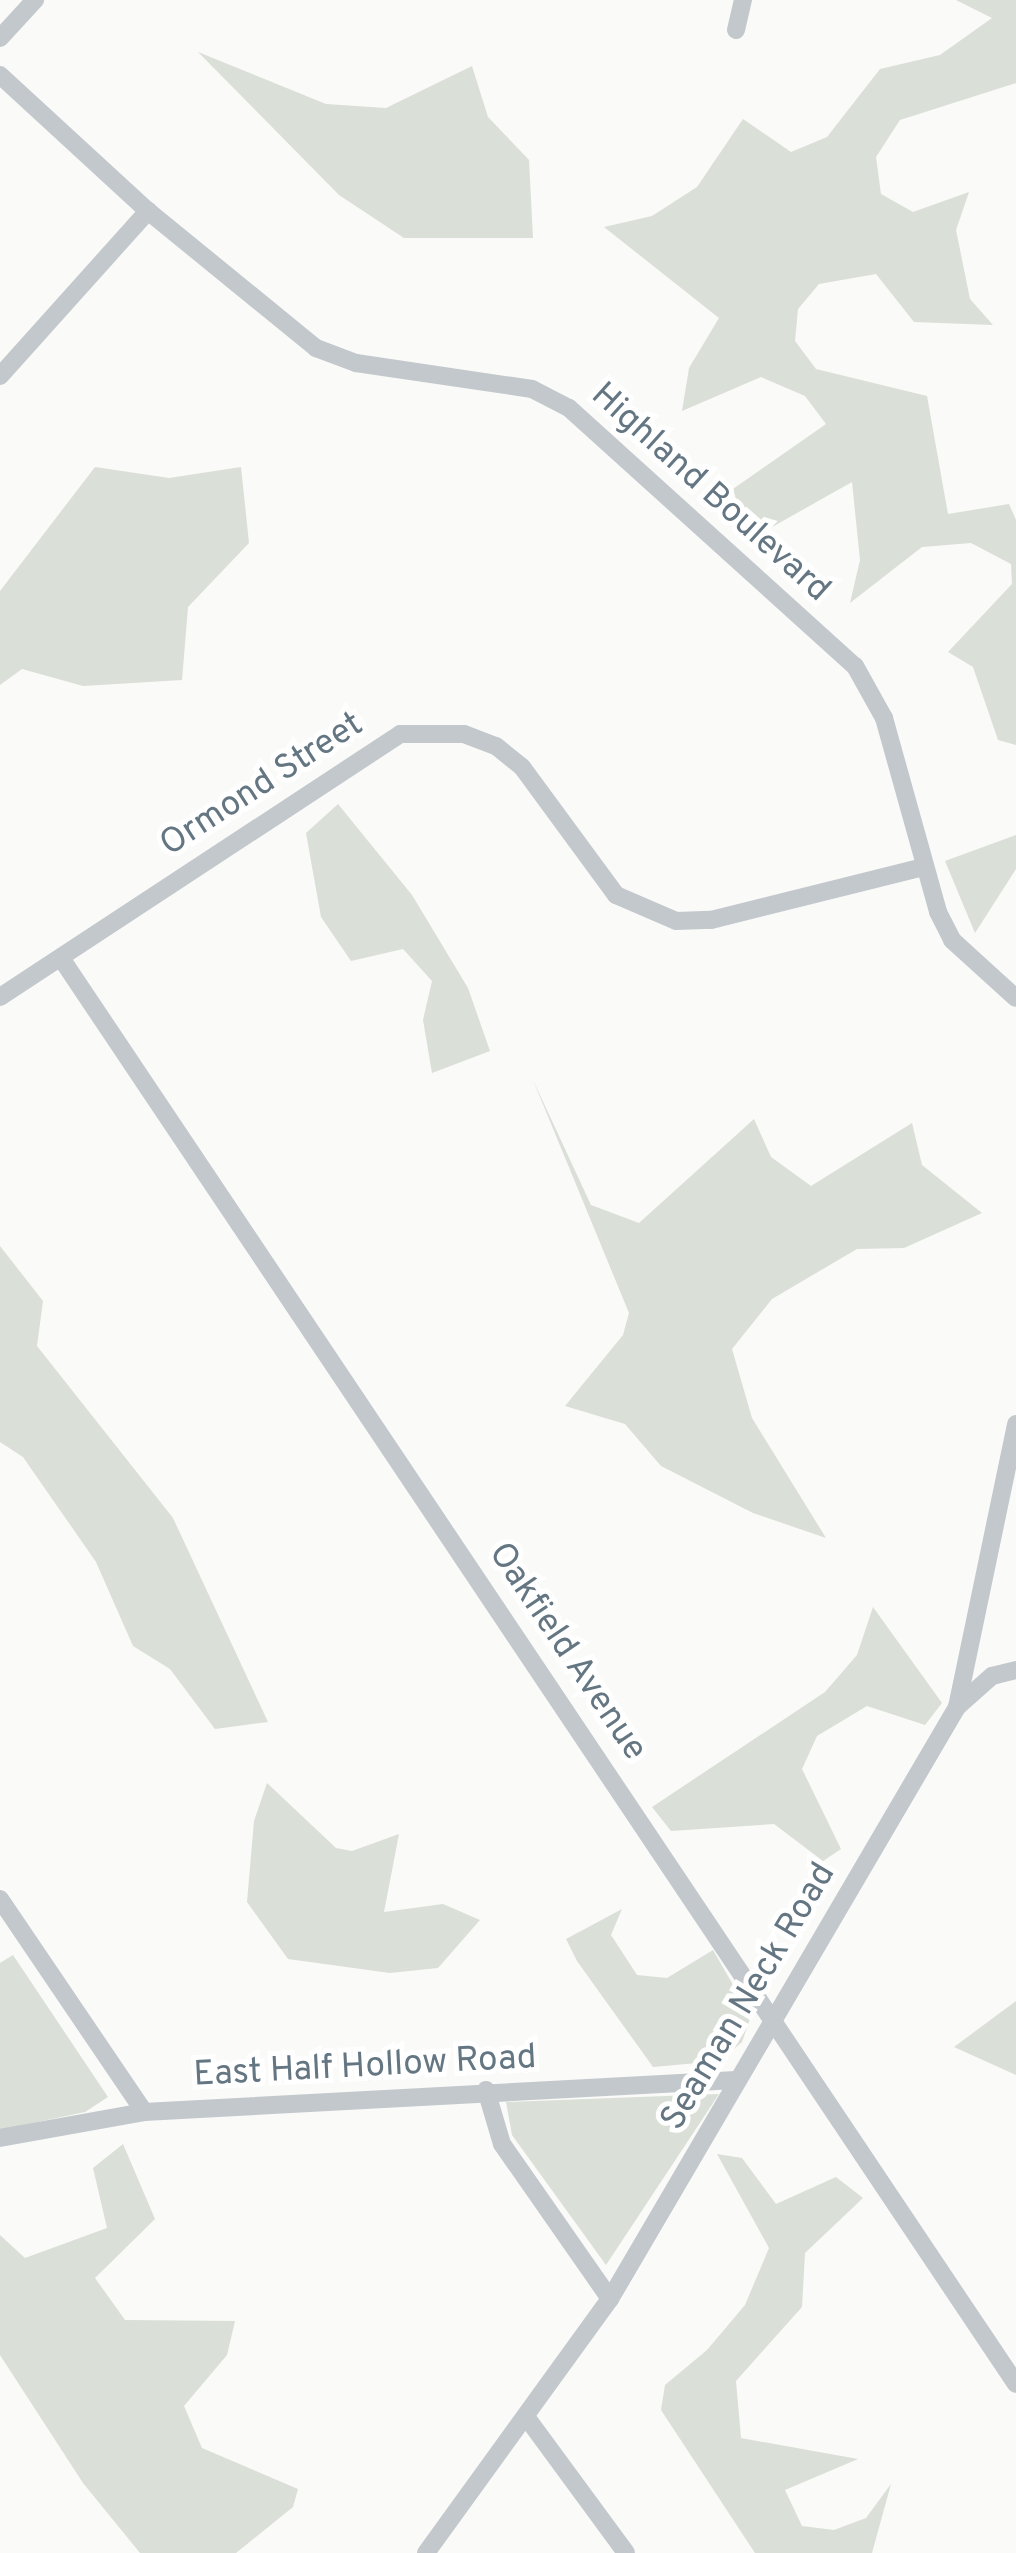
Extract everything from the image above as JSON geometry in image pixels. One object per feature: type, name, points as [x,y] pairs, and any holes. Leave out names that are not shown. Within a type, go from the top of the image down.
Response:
[{"type":"street","points":[[0,38],[36,0]]},
{"type":"street","points":[[736,30],[744,0]]},
{"type":"street","name":"Highland Boulevard","points":[[0,75],[148,212],[316,348],[356,363],[532,388],[569,408],[871,686],[924,867],[952,940],[1016,998]]},
{"type":"street","points":[[0,376],[148,212]]},
{"type":"street","name":"Ormond Street","points":[[0,997],[373,749],[400,734],[428,730],[496,746],[522,767],[616,895],[676,921],[711,920],[924,867]]},
{"type":"street","name":"Oakfield Avenue","points":[[60,958],[776,2019],[1016,2384]]},
{"type":"street","name":"Seaman Neck Road","points":[[426,2553],[610,2299],[957,1707],[1016,1424]]},
{"type":"street","points":[[957,1707],[992,1676],[1016,1670]]},
{"type":"street","points":[[0,1899],[144,2112]]},
{"type":"street","name":"East Half Hollow Road","points":[[0,2138],[144,2112],[486,2090],[736,2080]]},
{"type":"street","points":[[486,2090],[502,2144],[610,2299]]},
{"type":"street","points":[[527,2418],[626,2553]]},
{"type":"shaded area","points":[[956,0],[1016,0],[1016,83],[900,120],[876,157],[881,194],[913,212],[969,192],[956,230],[970,299],[993,325],[914,322],[876,274],[819,284],[798,309],[795,341],[816,369],[927,396],[948,514],[1009,504],[1016,520],[1016,745],[998,740],[973,667],[948,652],[1012,584],[1011,564],[971,543],[922,547],[850,603],[860,560],[852,482],[749,540],[733,489],[826,424],[805,396],[761,377],[682,411],[689,368],[719,318],[604,227],[652,216],[697,187],[743,119],[791,152],[827,137],[880,69],[940,55],[992,18]]},
{"type":"shaded area","points":[[198,52],[326,104],[386,108],[472,66],[488,117],[529,160],[533,238],[404,238],[339,195]]},
{"type":"shaded area","points":[[95,467],[169,478],[241,467],[249,543],[188,607],[182,680],[83,686],[22,669],[0,685],[0,591]]},
{"type":"shaded area","points":[[338,804],[412,895],[468,988],[490,1051],[432,1073],[423,1020],[432,981],[403,949],[351,961],[321,917],[306,833]]},
{"type":"shaded area","points":[[1016,835],[1016,869],[975,933],[945,861]]},
{"type":"shaded area","points":[[533,1080],[591,1205],[639,1223],[754,1119],[771,1157],[811,1186],[912,1123],[922,1165],[982,1213],[904,1248],[857,1249],[772,1299],[732,1349],[752,1418],[826,1538],[753,1513],[661,1466],[625,1424],[565,1406],[623,1335],[629,1313]]},
{"type":"shaded area","points":[[0,1246],[43,1301],[37,1346],[173,1518],[268,1722],[215,1729],[170,1669],[133,1646],[96,1562],[23,1457],[0,1442]]},
{"type":"shaded area","points":[[873,1607],[942,1703],[925,1725],[867,1706],[817,1736],[802,1769],[841,1849],[823,1861],[774,1824],[671,1831],[652,1807],[825,1692],[857,1655]]},
{"type":"shaded area","points":[[267,1783],[336,1848],[352,1851],[399,1834],[384,1912],[443,1904],[480,1920],[438,1968],[390,1973],[288,1959],[247,1902],[254,1821]]},
{"type":"shaded area","points":[[622,1909],[611,1935],[637,1975],[667,1978],[713,1950],[751,2016],[742,2042],[720,2061],[653,2067],[577,1961],[566,1939]]},
{"type":"shaded area","points":[[13,1955],[108,2097],[85,2112],[0,2130],[0,1963]]},
{"type":"shaded area","points":[[1016,2001],[1016,2075],[954,2047]]},
{"type":"shaded area","points":[[719,2094],[606,2265],[512,2135],[506,2102]]},
{"type":"shaded area","points":[[123,2144],[155,2219],[95,2278],[125,2320],[235,2321],[227,2355],[184,2406],[202,2448],[298,2489],[293,2507],[236,2553],[140,2553],[83,2483],[0,2355],[0,2235],[25,2258],[107,2228],[93,2168]]},
{"type":"shaded area","points":[[717,2154],[742,2158],[776,2204],[836,2177],[863,2198],[805,2253],[802,2307],[736,2381],[741,2438],[858,2459],[785,2490],[802,2526],[834,2530],[866,2518],[891,2484],[872,2553],[755,2553],[661,2410],[665,2385],[707,2350],[745,2305],[769,2248]]}]
